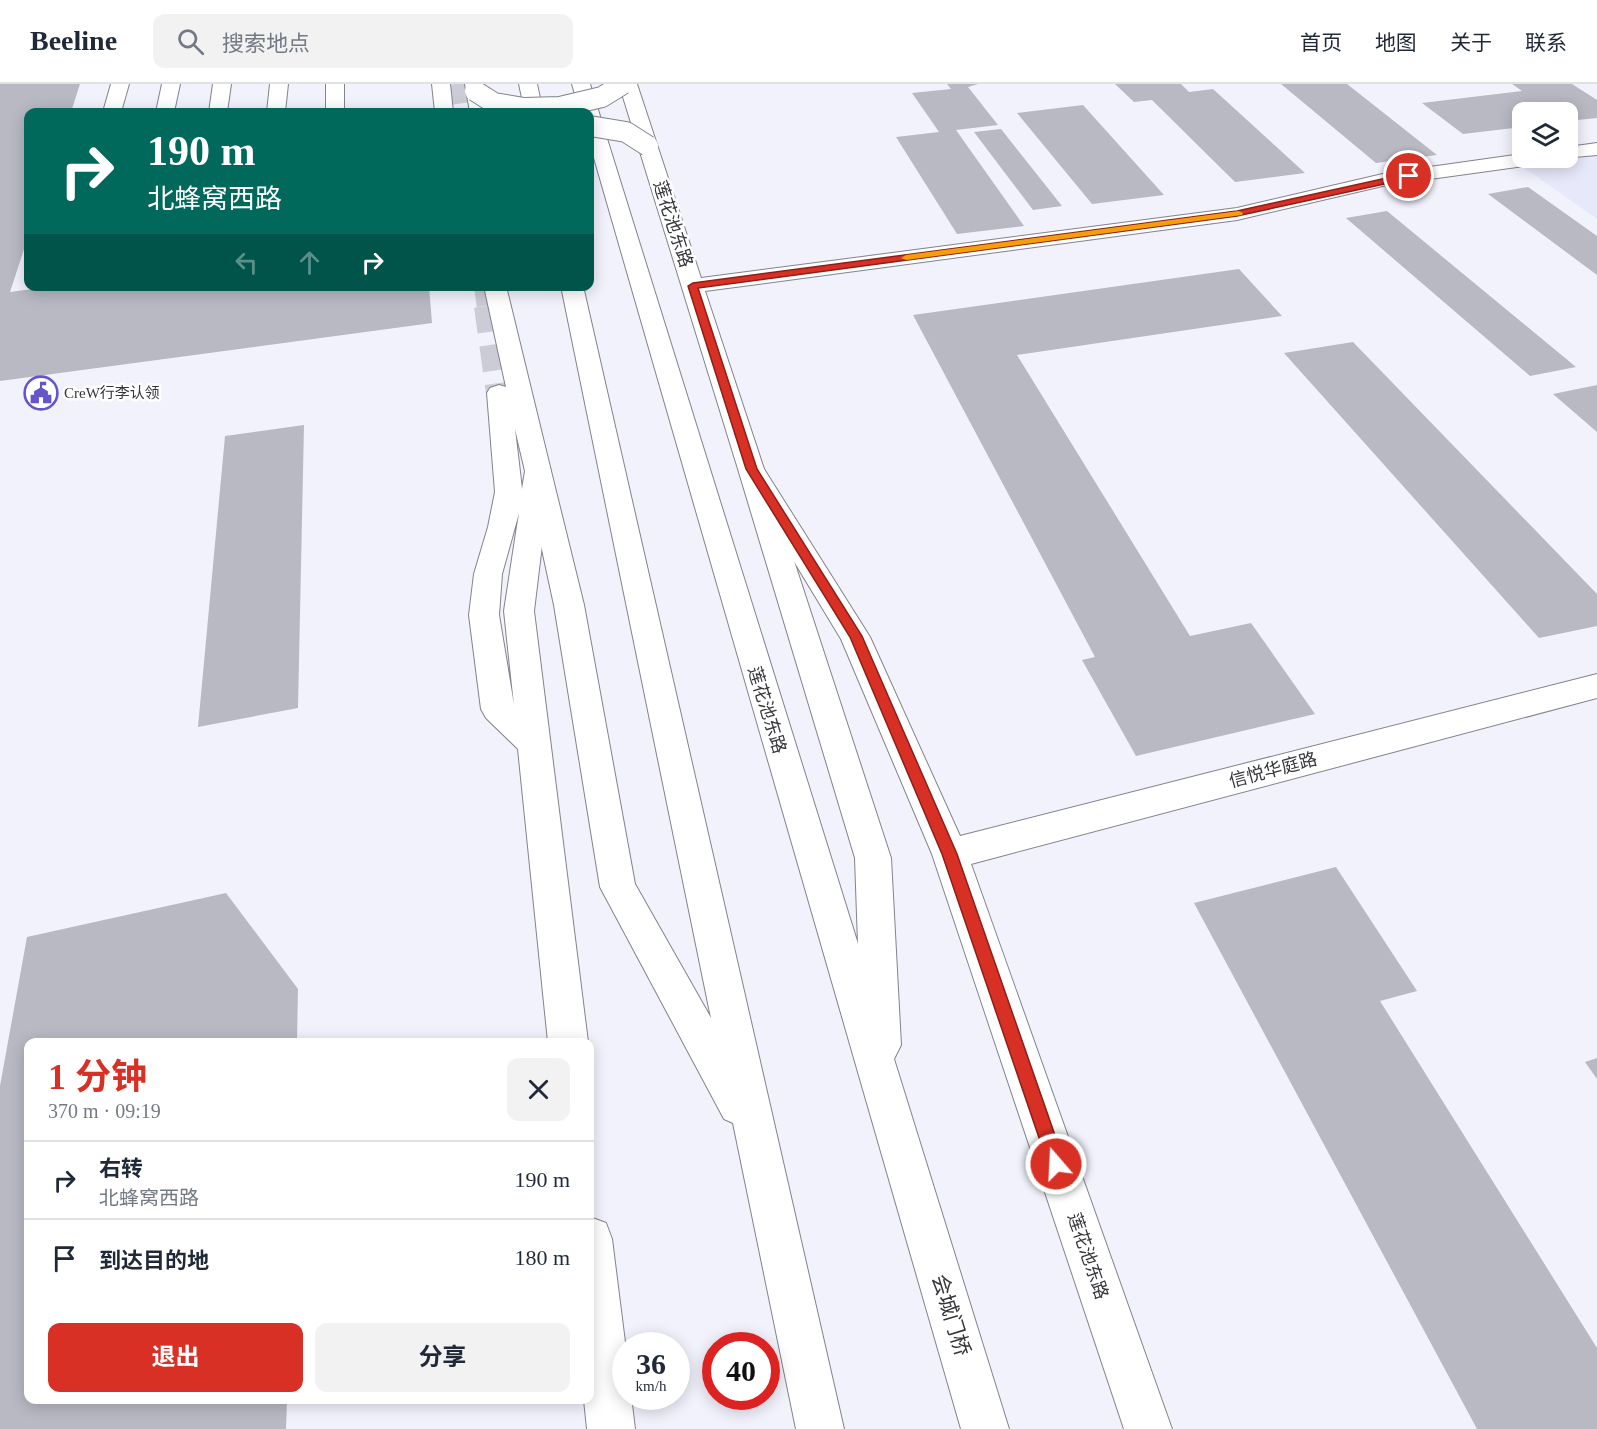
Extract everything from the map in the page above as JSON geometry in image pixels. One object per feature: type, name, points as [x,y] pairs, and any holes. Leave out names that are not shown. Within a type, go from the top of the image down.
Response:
[{"type":"main road","points":[[113,108],[120,84]]},
{"type":"main road","points":[[166,108],[171,84]]},
{"type":"main road","points":[[219,108],[222,84]]},
{"type":"main road","points":[[276,108],[279,84]]},
{"type":"main road","points":[[335,84],[335,108]]},
{"type":"main road","points":[[441,84],[444,108]]},
{"type":"main road","points":[[528,84],[533,108]]},
{"type":"main road","name":"莲花池东路","points":[[581,84],[588,108]]},
{"type":"main road","points":[[470,86],[494,103],[524,108],[560,106],[602,97],[623,84]]},
{"type":"main road","name":"莲花池东路","points":[[628,84],[751,469],[855,636],[950,854],[1148,1429]]},
{"type":"main road","points":[[466,108],[470,86]]},
{"type":"main road","points":[[470,86],[478,108]]},
{"type":"main road","points":[[594,127],[626,132],[648,146]]},
{"type":"main road","name":"莲花池东路","points":[[594,130],[916,1202]]},
{"type":"main road","points":[[1578,152],[1597,149]]},
{"type":"main road","points":[[693,286],[1237,214],[1388,179],[1512,162]]},
{"type":"main road","points":[[496,291],[569,605],[618,887],[756,1139]]},
{"type":"main road","points":[[512,359],[524,338],[514,291]]},
{"type":"main road","points":[[573,291],[820,1429]]},
{"type":"main road","points":[[499,393],[509,492],[502,527],[488,574],[484,615],[497,709],[534,744]]},
{"type":"main road","points":[[751,469],[873,858],[883,1095]]},
{"type":"main road","points":[[538,471],[519,611],[568,1038]]},
{"type":"main road","name":"信悦华庭路","points":[[950,854],[1597,686]]},
{"type":"main road","name":"会城门桥","points":[[916,1202],[985,1429]]},
{"type":"main road","points":[[594,1275],[611,1429]]},
{"type":"shaded area","points":[[1597,155],[1597,219],[1525,168],[1578,168],[1578,158]]},
{"type":"building","points":[[0,84],[80,84],[72,108],[24,108],[24,249],[10,292],[24,290],[429,291],[432,323],[0,381]]},
{"type":"building","points":[[947,84],[978,84],[968,87],[998,125],[956,130],[1024,226],[957,234],[896,137],[939,132],[912,93],[951,89]]},
{"type":"building","points":[[1115,84],[1181,84],[1189,92],[1213,89],[1305,173],[1235,182],[1152,100],[1134,102]]},
{"type":"building","points":[[1281,84],[1347,84],[1437,155],[1376,163]]},
{"type":"building","points":[[1512,84],[1572,84],[1597,100],[1597,118],[1578,120],[1578,102],[1512,102],[1512,128],[1463,134],[1422,103],[1522,91]]},
{"type":"building","points":[[1083,105],[1164,195],[1092,204],[1017,113]]},
{"type":"building","points":[[1001,129],[1062,206],[1033,210],[974,132]]},
{"type":"building","points":[[1528,187],[1597,236],[1597,275],[1488,194]]},
{"type":"building","points":[[1387,211],[1576,367],[1530,376],[1346,218]]},
{"type":"building","points":[[1239,269],[1282,316],[1017,355],[1190,636],[1251,623],[1315,714],[1136,756],[1082,660],[1095,657],[913,315]]},
{"type":"building","points":[[1353,342],[1597,594],[1597,626],[1539,638],[1284,353]]},
{"type":"building","points":[[1597,385],[1597,432],[1553,394]]},
{"type":"building","points":[[304,425],[298,708],[198,727],[225,436]]},
{"type":"building","points":[[1336,867],[1417,991],[1380,1001],[1597,1348],[1597,1429],[1477,1429],[1194,903]]},
{"type":"building","points":[[226,893],[298,989],[297,1038],[24,1038],[24,1404],[287,1404],[286,1429],[0,1429],[0,1086],[27,937]]},
{"type":"building","points":[[1597,1058],[1597,1079],[1585,1062]]},
{"type":"tunnel","points":[[455,84],[458,108]]},
{"type":"tunnel","points":[[485,291],[487,308]]},
{"type":"tunnel","points":[[487,306],[499,393]]},
{"type":"slow traffic","points":[[906,258],[1239,213]]},
{"type":"place","name":"CreW行李认领","points":[[41,393]]},
{"type":"route","points":[[1056,1164],[950,854],[855,636],[751,469],[693,286],[1237,214],[1409,176]]}]
